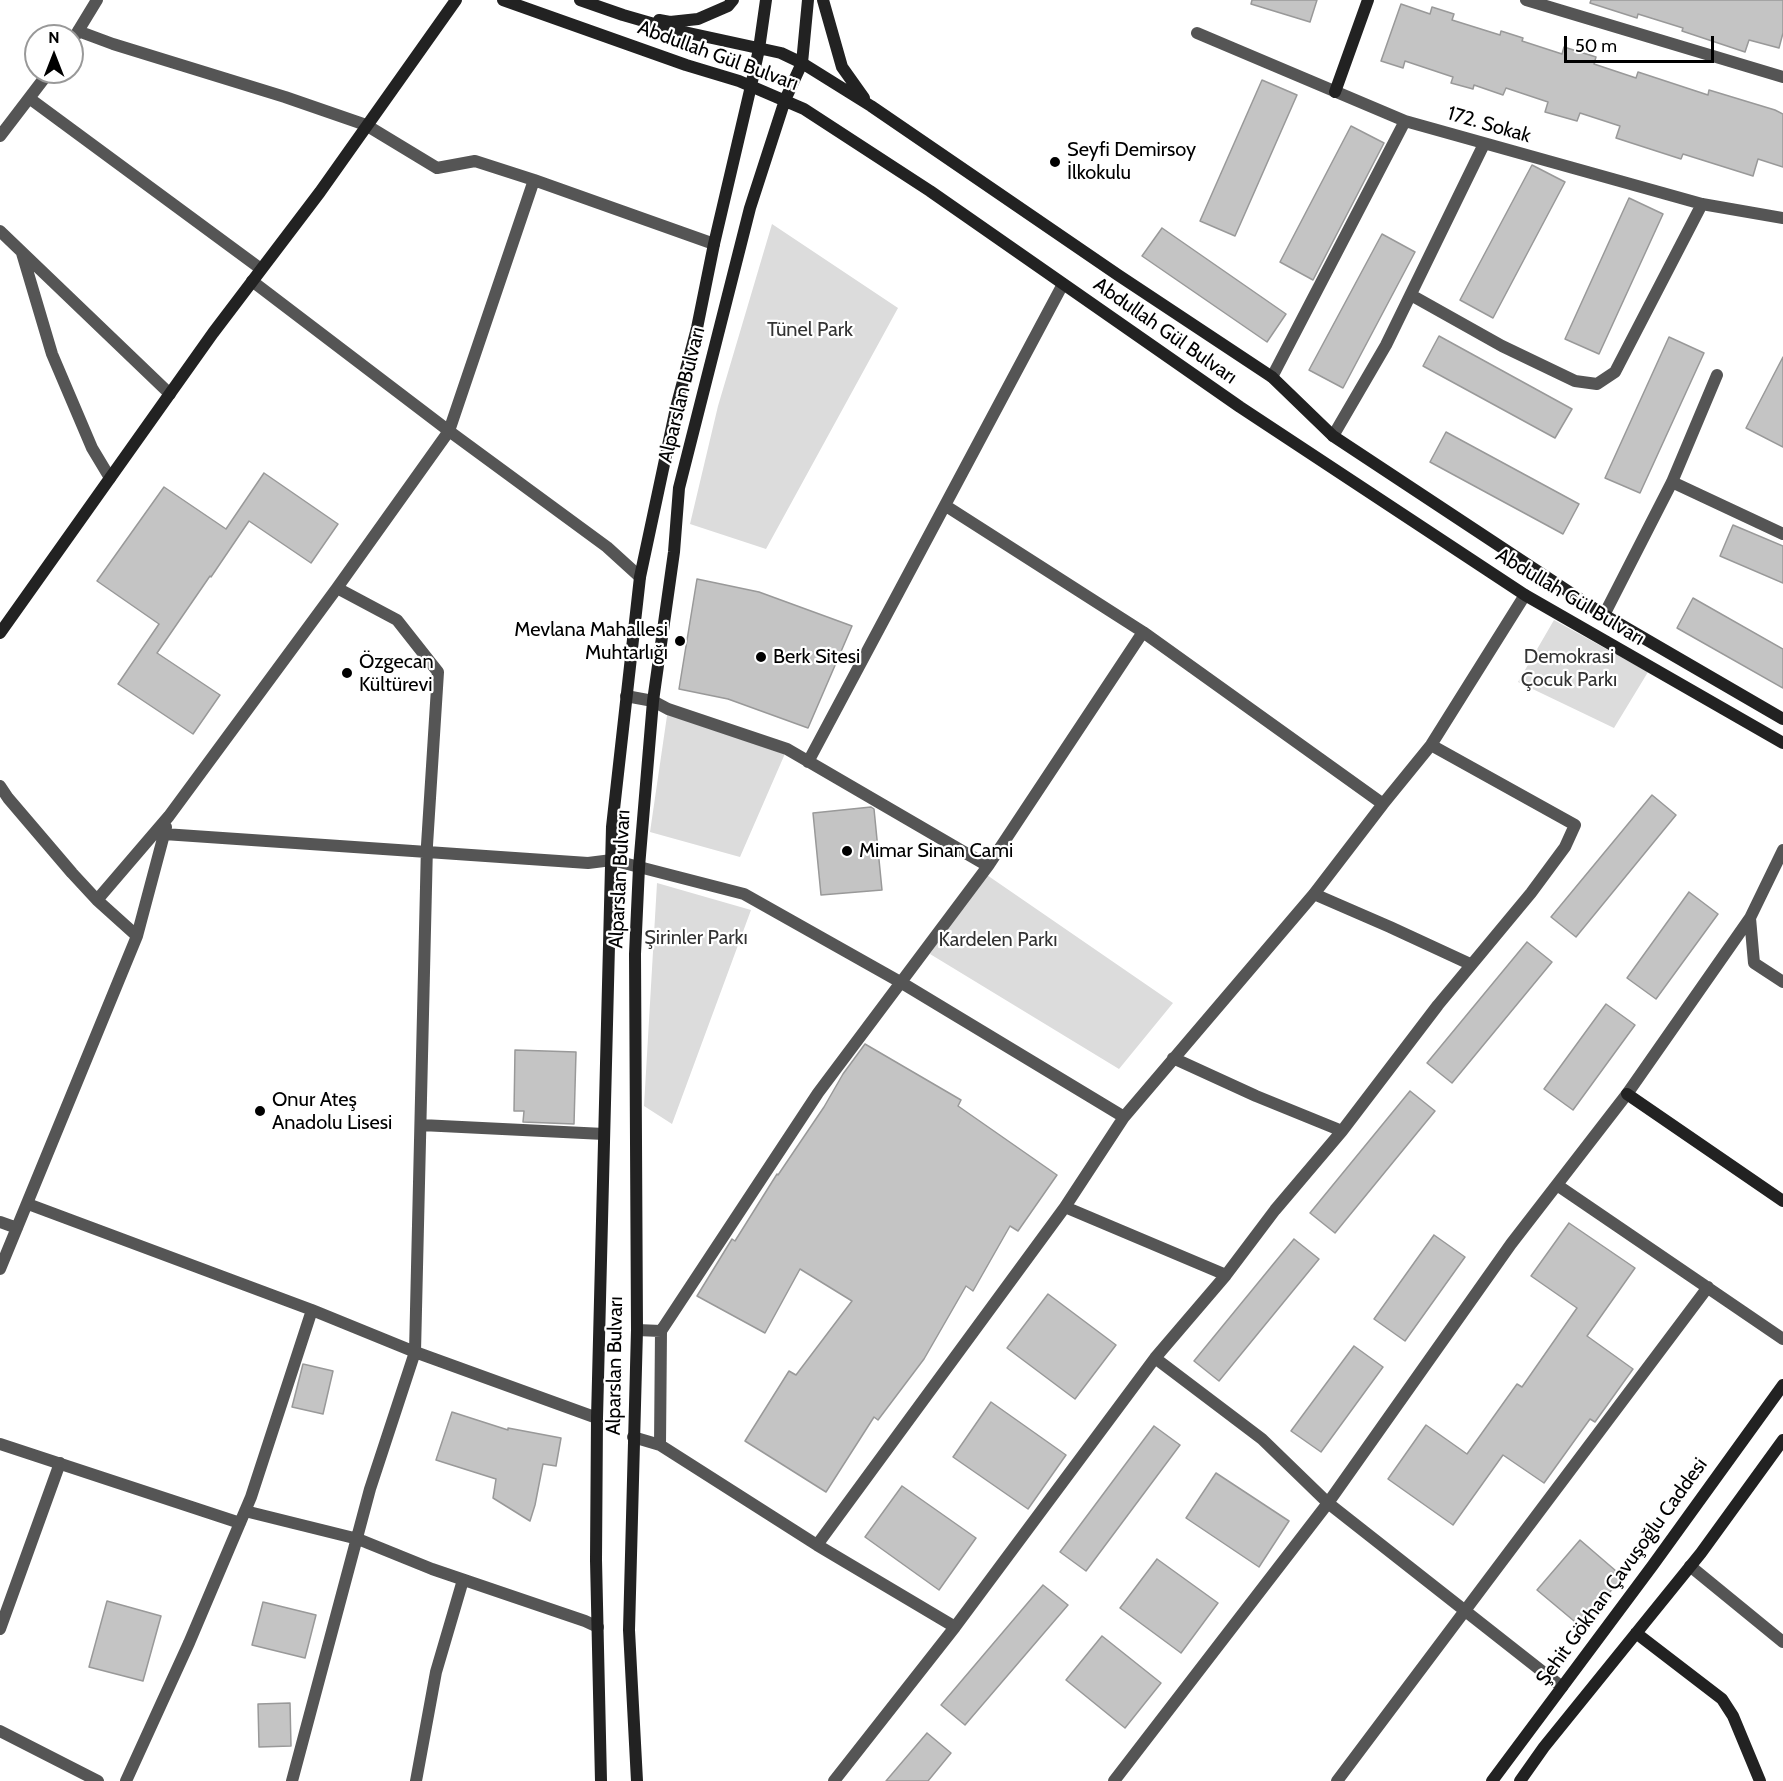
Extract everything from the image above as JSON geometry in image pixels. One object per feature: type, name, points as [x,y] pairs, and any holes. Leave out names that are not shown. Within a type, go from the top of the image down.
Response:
[{"type":"main road","points":[[0,633],[170,394],[320,192],[456,0]]},
{"type":"main road","name":"Abdullah Gül Bulvarı","points":[[503,0],[751,86],[804,109],[930,191],[1240,407],[1525,595],[1783,744]]},
{"type":"main road","name":"Abdullah Gül Bulvarı","points":[[580,0],[623,15],[709,39],[781,53],[802,63],[871,106],[1272,377],[1333,435],[1604,615],[1783,719]]},
{"type":"main road","points":[[623,15],[670,22],[698,19],[728,6],[734,0]]},
{"type":"main road","name":"Alparslan Bulvarı","points":[[601,1781],[596,1560],[597,1418],[612,827],[640,577],[676,408],[697,328],[751,86],[766,0]]},
{"type":"main road","name":"Alparslan Bulvarı","points":[[637,1781],[628,1630],[637,1330],[635,954],[639,867],[653,701],[674,552],[679,488],[750,208],[785,100],[802,63],[808,0]]},
{"type":"main road","points":[[823,0],[842,67],[871,106]]},
{"type":"main road","points":[[1335,92],[1368,0]]},
{"type":"main road","points":[[1627,1094],[1783,1201]]},
{"type":"main road","name":"Şehit Gökhan Çavuşoğlu Caddesi","points":[[1492,1781],[1653,1565],[1783,1385]]},
{"type":"main road","points":[[1520,1781],[1690,1566],[1783,1440]]},
{"type":"main road","points":[[1636,1633],[1722,1699],[1733,1716],[1760,1781]]},
{"type":"street","points":[[82,24],[97,0]]},
{"type":"street","points":[[1526,0],[1783,77]]},
{"type":"street","name":"172. Sokak","points":[[1197,33],[1405,121],[1702,204],[1783,218]]},
{"type":"street","points":[[84,38],[112,44],[285,97],[366,125],[437,168],[475,161],[714,244]]},
{"type":"street","points":[[0,136],[40,84]]},
{"type":"street","points":[[29,98],[261,269]]},
{"type":"street","points":[[1272,377],[1405,121]]},
{"type":"street","points":[[1333,435],[1386,345],[1484,144]]},
{"type":"street","points":[[97,900],[169,816],[338,588],[449,430],[534,180]]},
{"type":"street","points":[[1411,295],[1502,346],[1575,381],[1598,384],[1615,372],[1702,204]]},
{"type":"street","points":[[0,231],[170,394]]},
{"type":"street","points":[[22,253],[52,354],[92,448],[110,478]]},
{"type":"street","points":[[252,281],[607,547],[640,577]]},
{"type":"street","points":[[808,762],[1063,284]]},
{"type":"street","points":[[1604,615],[1672,482],[1717,375]]},
{"type":"street","points":[[1672,482],[1783,534]]},
{"type":"street","points":[[946,506],[1143,632],[1383,804]]},
{"type":"street","points":[[292,1781],[370,1489],[416,1352],[428,853],[438,672],[397,620],[338,588]]},
{"type":"street","points":[[817,1545],[1065,1207],[1124,1117],[1314,894],[1431,745],[1525,595]]},
{"type":"street","points":[[660,1445],[661,1331],[818,1093],[988,866],[1143,632]]},
{"type":"street","points":[[626,696],[653,701],[668,709],[787,749],[988,866]]},
{"type":"street","points":[[834,1781],[955,1627],[1155,1358],[1226,1275],[1275,1210],[1342,1131],[1470,964],[1531,893],[1565,847],[1575,825],[1431,745]]},
{"type":"street","points":[[0,786],[72,873],[97,900],[137,936]]},
{"type":"street","points":[[0,1269],[137,936],[169,816]]},
{"type":"street","points":[[164,834],[428,853],[588,862],[612,860],[744,894],[902,983],[1124,1117]]},
{"type":"street","points":[[1114,1781],[1328,1503],[1511,1244],[1627,1094],[1750,918],[1783,850]]},
{"type":"street","points":[[1314,894],[1470,964]]},
{"type":"street","points":[[1750,918],[1754,963],[1783,982]]},
{"type":"street","points":[[1173,1058],[1256,1096],[1342,1131]]},
{"type":"street","points":[[421,1125],[604,1134]]},
{"type":"street","points":[[1557,1185],[1783,1339]]},
{"type":"street","points":[[28,1204],[312,1310],[416,1352],[597,1418]]},
{"type":"street","points":[[1065,1207],[1226,1275]]},
{"type":"street","points":[[0,1222],[17,1228]]},
{"type":"street","points":[[1337,1781],[1708,1287]]},
{"type":"street","points":[[126,1781],[243,1517],[312,1310]]},
{"type":"street","points":[[637,1330],[661,1331]]},
{"type":"street","points":[[1155,1358],[1262,1439],[1328,1503],[1562,1687]]},
{"type":"street","points":[[633,1437],[660,1445],[817,1545],[955,1627]]},
{"type":"street","points":[[0,1444],[243,1517],[358,1539],[463,1580],[598,1627]]},
{"type":"street","points":[[0,1629],[60,1463]]},
{"type":"street","points":[[1690,1566],[1783,1642]]},
{"type":"street","points":[[416,1781],[436,1672],[463,1580]]},
{"type":"street","points":[[0,1731],[98,1781]]},
{"type":"green space","name":"Tünel Park","points":[[772,224],[898,308],[766,549],[690,524],[718,406]]},
{"type":"green space","name":"Demokrasi Çocuk Parkı","points":[[1554,620],[1648,672],[1614,728],[1518,682]]},
{"type":"green space","points":[[668,709],[787,749],[740,857],[650,832]]},
{"type":"green space","name":"Kardelen Parkı","points":[[984,873],[1173,1003],[1119,1069],[930,954]]},
{"type":"green space","name":"Şirinler Parkı","points":[[657,883],[751,910],[672,1124],[644,1106]]},
{"type":"building","points":[[1252,0],[1317,0],[1310,22],[1251,4]]},
{"type":"building","points":[[1591,0],[1783,0],[1783,33],[1779,48],[1749,40],[1745,52],[1682,31],[1683,28],[1638,14],[1637,18],[1590,3]]},
{"type":"building","points":[[1401,4],[1430,14],[1432,7],[1454,14],[1452,20],[1500,35],[1501,31],[1523,38],[1522,41],[1562,54],[1564,47],[1596,57],[1594,64],[1636,78],[1638,72],[1708,95],[1709,90],[1775,110],[1783,114],[1783,167],[1758,159],[1753,176],[1683,154],[1681,159],[1616,138],[1620,126],[1580,113],[1577,121],[1545,112],[1548,102],[1506,88],[1503,95],[1474,85],[1473,89],[1451,83],[1453,77],[1405,61],[1403,68],[1381,61]]},
{"type":"building","points":[[1262,80],[1297,95],[1235,236],[1200,221]]},
{"type":"building","points":[[1351,126],[1384,143],[1313,280],[1280,262]]},
{"type":"building","points":[[1532,165],[1565,182],[1493,318],[1460,300]]},
{"type":"building","points":[[1629,198],[1663,214],[1599,354],[1565,339]]},
{"type":"building","points":[[1162,228],[1286,314],[1267,342],[1142,256]]},
{"type":"building","points":[[1382,234],[1415,252],[1343,388],[1309,370]]},
{"type":"building","points":[[1439,336],[1572,409],[1555,438],[1423,366]]},
{"type":"building","points":[[1669,337],[1704,353],[1640,493],[1605,478]]},
{"type":"building","points":[[1783,357],[1783,447],[1746,428]]},
{"type":"building","points":[[1446,432],[1579,504],[1563,534],[1430,462]]},
{"type":"building","points":[[264,473],[338,524],[311,563],[249,521],[210,576],[157,653],[220,695],[193,734],[118,684],[159,624],[97,581],[164,487],[226,529]]},
{"type":"building","points":[[1733,525],[1783,546],[1783,583],[1720,556]]},
{"type":"building","name":"Berk Sitesi","points":[[697,579],[759,592],[852,626],[808,728],[728,699],[679,689]]},
{"type":"building","points":[[1693,598],[1783,649],[1783,688],[1677,628]]},
{"type":"building","points":[[1652,795],[1676,815],[1576,937],[1551,917]]},
{"type":"building","name":"Mimar Sinan Cami","points":[[871,807],[874,809],[882,890],[821,895],[813,813]]},
{"type":"building","points":[[1689,892],[1718,914],[1656,999],[1627,978]]},
{"type":"building","points":[[1527,942],[1552,962],[1452,1083],[1427,1063]]},
{"type":"building","points":[[1606,1004],[1635,1025],[1573,1110],[1544,1089]]},
{"type":"building","points":[[865,1044],[961,1100],[958,1106],[1057,1175],[1018,1231],[1010,1226],[973,1291],[966,1286],[924,1359],[878,1420],[874,1417],[826,1492],[745,1441],[789,1371],[796,1375],[852,1301],[800,1269],[765,1333],[697,1296],[732,1239],[735,1241],[777,1174]]},
{"type":"building","points":[[515,1050],[576,1052],[574,1124],[523,1122],[524,1111],[514,1111]]},
{"type":"building","points":[[1410,1091],[1435,1111],[1335,1233],[1310,1213]]},
{"type":"building","points":[[1569,1223],[1635,1268],[1587,1336],[1633,1369],[1595,1422],[1590,1419],[1544,1483],[1503,1455],[1453,1525],[1388,1479],[1426,1425],[1467,1454],[1517,1384],[1522,1387],[1577,1308],[1531,1276]]},
{"type":"building","points":[[1434,1235],[1465,1257],[1405,1341],[1374,1319]]},
{"type":"building","points":[[1294,1239],[1319,1259],[1219,1381],[1194,1361]]},
{"type":"building","points":[[1048,1294],[1116,1345],[1075,1399],[1007,1348]]},
{"type":"building","points":[[1354,1346],[1383,1367],[1321,1452],[1291,1431]]},
{"type":"building","points":[[303,1364],[333,1371],[323,1414],[292,1407]]},
{"type":"building","points":[[991,1402],[1066,1455],[1028,1509],[953,1457]]},
{"type":"building","points":[[452,1412],[508,1430],[508,1428],[561,1438],[556,1466],[543,1464],[530,1521],[493,1498],[496,1479],[436,1460]]},
{"type":"building","points":[[1154,1426],[1180,1445],[1086,1571],[1060,1552]]},
{"type":"building","points":[[1216,1473],[1289,1521],[1259,1567],[1186,1518]]},
{"type":"building","points":[[902,1486],[976,1538],[939,1590],[865,1537]]},
{"type":"building","points":[[1580,1540],[1623,1577],[1580,1626],[1537,1590]]},
{"type":"building","points":[[1157,1559],[1218,1603],[1181,1653],[1120,1608]]},
{"type":"building","points":[[1043,1585],[1068,1605],[965,1725],[941,1705]]},
{"type":"building","points":[[107,1601],[161,1616],[143,1681],[89,1667]]},
{"type":"building","points":[[263,1602],[316,1615],[305,1658],[252,1645]]},
{"type":"building","points":[[1102,1636],[1161,1683],[1125,1728],[1066,1680]]},
{"type":"building","points":[[290,1703],[291,1746],[259,1747],[258,1704]]},
{"type":"building","points":[[927,1733],[951,1753],[928,1781],[886,1781]]},
{"type":"place","name":"Seyfi Demirsoy İlkokulu","points":[[1055,162]]},
{"type":"place","name":"Mevlana Mahallesi Muhtarlığı","points":[[680,641]]},
{"type":"place","name":"Berk Sitesi","points":[[761,657]]},
{"type":"place","name":"Özgecan Kültürevi","points":[[347,673]]},
{"type":"place","name":"Mimar Sinan Cami","points":[[847,851]]},
{"type":"place","name":"Onur Ateş Anadolu Lisesi","points":[[260,1111]]}]
